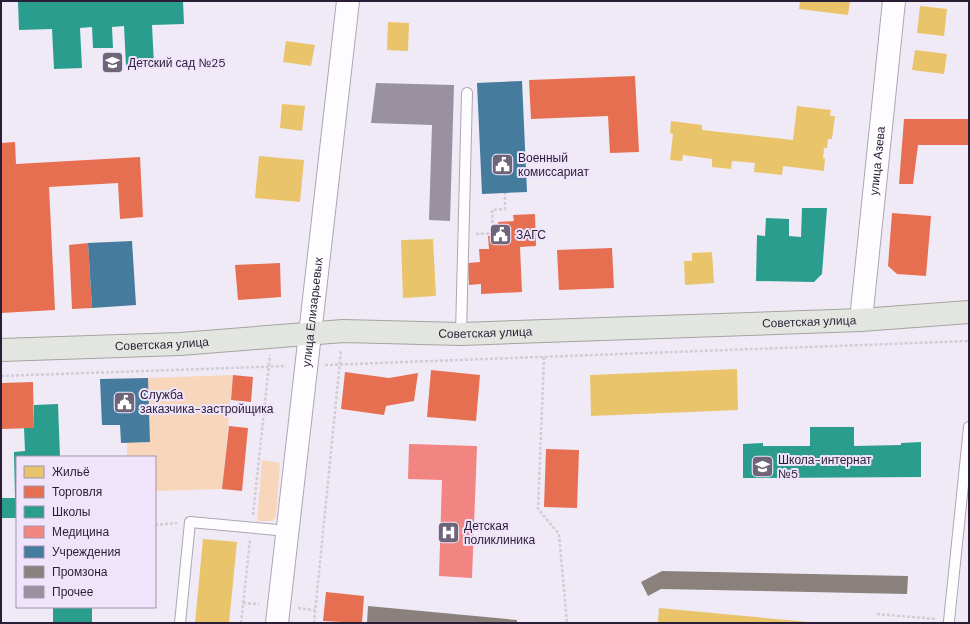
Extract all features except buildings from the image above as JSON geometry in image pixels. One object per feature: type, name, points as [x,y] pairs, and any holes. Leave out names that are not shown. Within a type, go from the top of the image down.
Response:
[{"type":"main road","name":"Советская улица","points":[[1,350],[180,344],[343,330],[461,334],[861,320],[969,312]]},
{"type":"street","name":"улица Елизарьевых","points":[[277,623],[348,1]]},
{"type":"street","name":"улица Азева","points":[[861,320],[894,1]]},
{"type":"lane","points":[[461,334],[468,93]]},
{"type":"lane","points":[[949,621],[969,427]]},
{"type":"lane","points":[[180,623],[190,522],[288,531]]},
{"type":"path","points":[[494,233],[492,210],[505,209],[505,193]]},
{"type":"path","points":[[464,234],[499,232]]},
{"type":"path","points":[[314,623],[343,330]]},
{"type":"path","points":[[241,623],[272,336]]},
{"type":"path","points":[[1,376],[969,341]]},
{"type":"path","points":[[544,356],[538,509],[559,534],[567,623]]},
{"type":"path","points":[[156,525],[190,522]]},
{"type":"path","points":[[877,614],[949,621]]},
{"type":"shaded area","points":[[233,375],[222,489],[156,491],[156,456],[127,456],[127,442],[150,441],[148,378]]},
{"type":"shaded area","points":[[262,460],[280,463],[276,517],[272,521],[257,521]]},
{"type":"place","name":"Детский сад №25","points":[[113,63]]},
{"type":"place","name":"Военный комиссариат","points":[[503,165]]},
{"type":"place","name":"ЗАГС","points":[[501,235]]},
{"type":"place","name":"Служба заказчика-застройщика","points":[[125,402]]},
{"type":"place","name":"Школа-интернат №5","points":[[763,467]]},
{"type":"place","name":"Детская поликлиника","points":[[448,533]]}]
